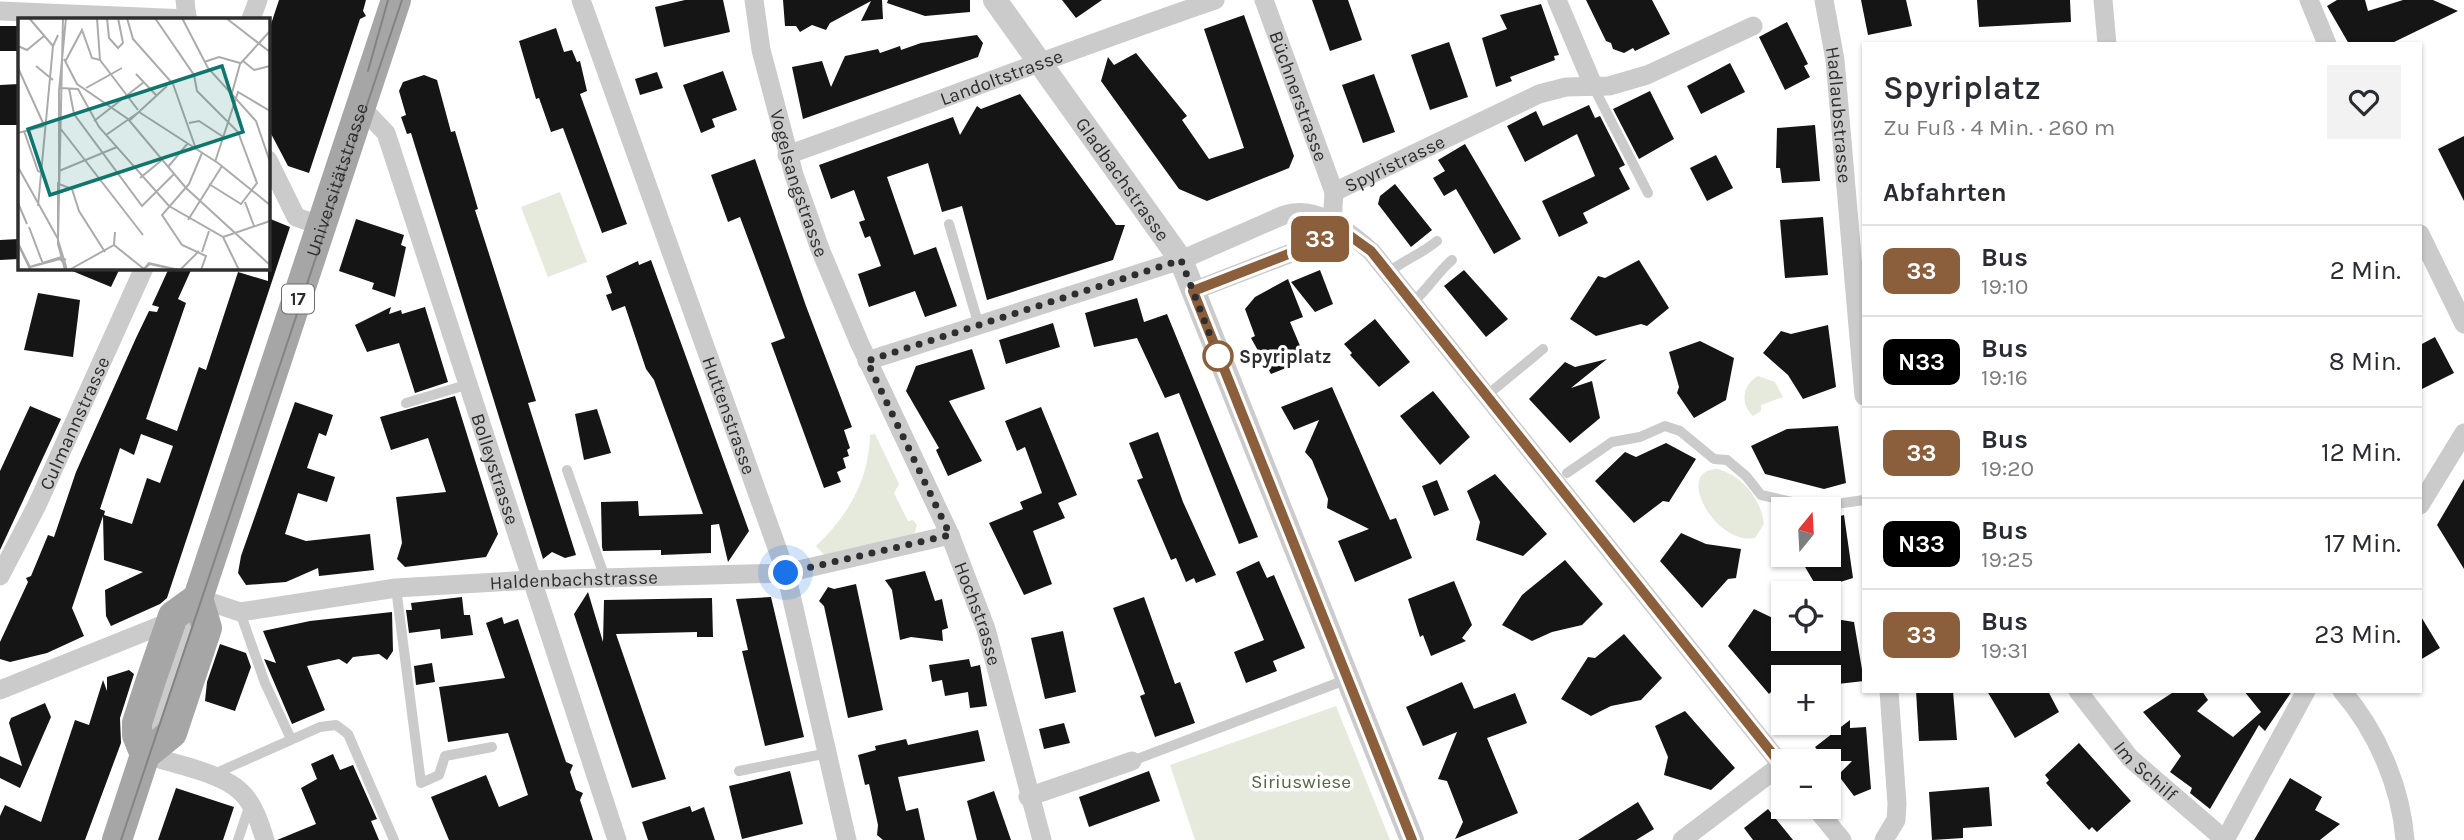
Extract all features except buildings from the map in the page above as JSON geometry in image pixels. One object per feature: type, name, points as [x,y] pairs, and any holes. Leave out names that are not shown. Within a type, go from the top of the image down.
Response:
[{"type":"main road","name":"Universitätstrasse","points":[[198,597],[396,0]]},
{"type":"main road","points":[[117,840],[145,755],[172,733],[207,628],[198,597],[173,617],[137,723],[137,735],[145,755]]},
{"type":"street","points":[[185,0],[187,18]]},
{"type":"street","name":"Huttenstrasse","points":[[581,0],[786,573],[848,840]]},
{"type":"street","name":"Vogelsangstrasse","points":[[754,0],[761,50],[788,155],[820,249],[867,361]]},
{"type":"street","name":"Gladbachstrasse","points":[[995,0],[1181,260],[1412,840]]},
{"type":"street","name":"Landoltstrasse","points":[[788,155],[1215,0]]},
{"type":"street","name":"Büchnerstrasse","points":[[1264,0],[1334,191]]},
{"type":"street","points":[[1557,0],[1593,85]]},
{"type":"street","name":"Hadlaubstrasse","points":[[1824,0],[1835,60],[1862,373]]},
{"type":"street","points":[[2103,0],[2108,42]]},
{"type":"street","points":[[2309,0],[2326,42]]},
{"type":"street","points":[[0,11],[164,18]]},
{"type":"street","name":"Spyristrasse","points":[[1332,223],[1334,191],[1539,94],[1566,87],[1609,86],[1647,75],[1753,26]]},
{"type":"street","name":"Bolleystrasse","points":[[362,108],[386,134],[617,840]]},
{"type":"street","points":[[270,164],[296,217],[322,226]]},
{"type":"street","points":[[867,361],[1181,260],[1298,210],[1311,212],[1332,223],[1371,251],[1485,396],[1623,563],[1771,752]]},
{"type":"street","points":[[1193,291],[1317,243],[1332,223]]},
{"type":"street","points":[[2422,237],[2464,324]]},
{"type":"street","name":"Culmannstrasse","points":[[2,568],[37,505],[143,270]]},
{"type":"street","name":"Hochstrasse","points":[[867,361],[950,535],[986,629],[1028,797],[1042,840]]},
{"type":"street","points":[[2422,502],[2464,433]]},
{"type":"street","name":"Haldenbachstrasse","points":[[198,597],[240,612],[396,588],[531,580],[786,573],[950,535]]},
{"type":"street","points":[[0,690],[162,625],[173,617]]},
{"type":"street","points":[[1884,840],[1896,820],[1897,804],[1889,693]]},
{"type":"street","name":"Im Schilf","points":[[2080,693],[2130,758],[2225,840]]},
{"type":"street","points":[[2225,840],[2305,693]]},
{"type":"street","points":[[2343,693],[2365,723],[2391,775],[2403,820],[2404,840]]},
{"type":"street","points":[[145,755],[210,776],[241,791],[250,804],[265,840]]},
{"type":"street","points":[[1028,797],[1132,761]]},
{"type":"street","points":[[1682,840],[1771,774]]},
{"type":"street","points":[[1825,819],[1842,840]]},
{"type":"lane","points":[[1593,85],[1648,193]]},
{"type":"lane","points":[[949,224],[979,326]]},
{"type":"lane","points":[[1388,273],[1406,258],[1416,258],[1437,241]]},
{"type":"lane","points":[[1412,303],[1430,287],[1434,275],[1452,260]]},
{"type":"lane","points":[[1485,396],[1543,349]]},
{"type":"lane","points":[[406,403],[466,385]]},
{"type":"lane","points":[[1567,473],[1612,442],[1640,437],[1665,426],[1680,431],[1714,458],[1727,460],[1746,476],[1761,495],[1815,506],[1862,500]]},
{"type":"lane","points":[[567,470],[605,578]]},
{"type":"lane","points":[[396,588],[421,783],[439,775],[445,755],[492,747]]},
{"type":"lane","points":[[240,612],[265,684],[291,739]]},
{"type":"lane","points":[[1132,761],[1349,679]]},
{"type":"lane","points":[[210,776],[320,727],[336,725],[348,734],[394,840]]},
{"type":"lane","points":[[739,771],[828,752]]},
{"type":"lane","points":[[238,840],[250,804]]},
{"type":"green space","points":[[560,192],[587,262],[548,277],[521,207]]},
{"type":"green space","points":[[1758,376],[1775,382],[1783,397],[1761,405],[1761,411],[1753,416],[1746,406],[1745,395],[1749,384]]},
{"type":"green space","points":[[875,434],[899,484],[894,493],[908,521],[913,520],[917,525],[914,535],[825,556],[816,546],[838,522],[855,496],[866,467],[870,435]]},
{"type":"green space","points":[[1717,469],[1742,482],[1759,506],[1764,524],[1755,538],[1740,537],[1726,531],[1705,507],[1699,493],[1699,481],[1704,473]]},
{"type":"green space","name":"Siriuswiese","points":[[1336,706],[1390,840],[1195,840],[1170,765]]},
{"type":"tram line","points":[[368,71],[388,0]]},
{"type":"tram line","points":[[121,840],[402,0]]},
{"type":"bus line","name":"33","points":[[1412,840],[1193,291],[1317,243],[1332,223],[1371,251],[1554,483],[1623,563],[1771,752]]},
{"type":"place","name":"Spyriplatz","points":[[1218,356]]},
{"type":"route","points":[[786,573],[950,535],[867,361],[1181,260],[1218,356]]}]
